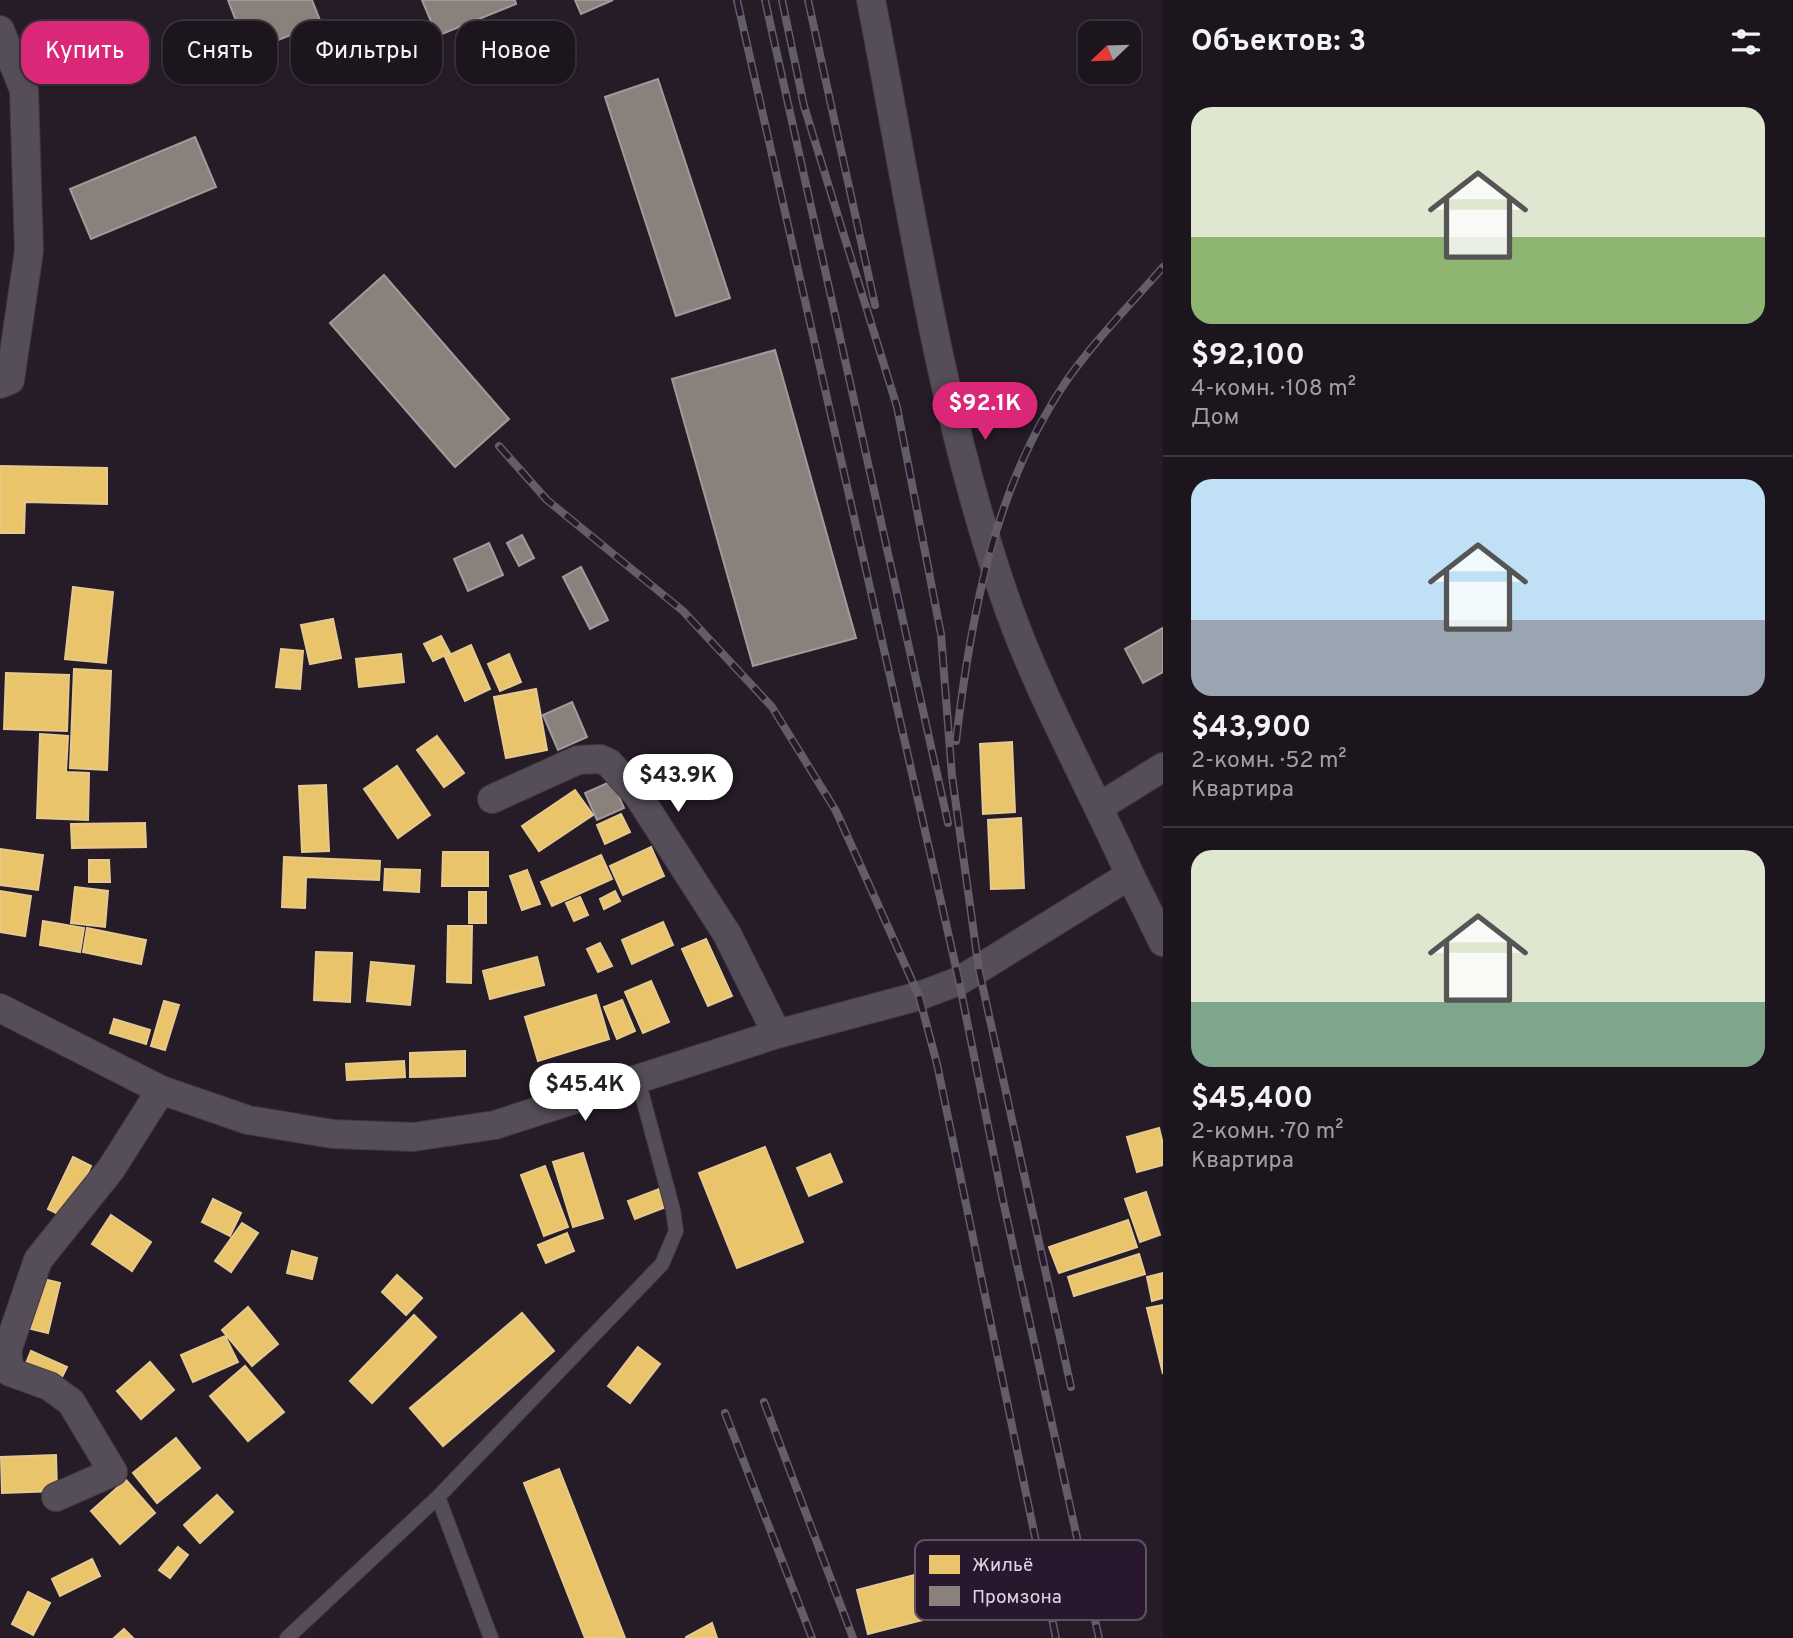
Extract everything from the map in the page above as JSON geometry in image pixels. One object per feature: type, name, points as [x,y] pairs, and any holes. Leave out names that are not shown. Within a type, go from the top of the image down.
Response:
[{"type":"street","points":[[871,0],[953,417],[989,551],[1044,699],[1163,942]]},
{"type":"street","points":[[0,30],[24,90],[29,251],[10,380],[0,384]]},
{"type":"street","points":[[492,799],[578,760],[600,759],[609,762],[637,794],[727,934],[777,1034]]},
{"type":"street","points":[[1099,807],[1163,766]]},
{"type":"street","points":[[0,1008],[161,1090],[248,1120],[333,1134],[413,1138],[495,1125],[777,1034],[919,996],[959,981],[1130,875]]},
{"type":"street","points":[[56,1497],[113,1472],[71,1402],[49,1386],[10,1372],[7,1351],[38,1260],[111,1169],[161,1090]]},
{"type":"lane","points":[[287,1638],[438,1497],[662,1264],[676,1231],[673,1210],[638,1080]]},
{"type":"lane","points":[[438,1497],[491,1638]]},
{"type":"building: Жильё","points":[[0,466],[107,468],[107,504],[25,502],[24,533],[0,533]]},
{"type":"building: Жильё","points":[[73,587],[113,592],[106,663],[65,659]]},
{"type":"building: Жильё","points":[[333,619],[341,658],[310,664],[301,625]]},
{"type":"building: Жильё","points":[[441,636],[450,653],[433,661],[424,644]]},
{"type":"building: Жильё","points":[[471,645],[490,689],[465,701],[445,657]]},
{"type":"building: Жильё","points":[[281,649],[303,651],[300,689],[276,687]]},
{"type":"building: Жильё","points":[[401,654],[404,682],[359,687],[356,659]]},
{"type":"building: Жильё","points":[[509,654],[521,682],[500,691],[488,664]]},
{"type":"building: Жильё","points":[[74,669],[111,671],[107,770],[70,768]]},
{"type":"building: Жильё","points":[[6,673],[69,675],[67,731],[4,729]]},
{"type":"building: Жильё","points":[[536,689],[547,750],[506,758],[494,697]]},
{"type":"building: Жильё","points":[[40,734],[68,736],[66,772],[89,773],[88,820],[37,818]]},
{"type":"building: Жильё","points":[[437,736],[464,773],[444,787],[417,750]]},
{"type":"building: Жильё","points":[[1012,742],[1015,812],[983,814],[980,744]]},
{"type":"building: Жильё","points":[[397,766],[430,815],[398,838],[364,789]]},
{"type":"building: Жильё","points":[[326,785],[329,851],[302,852],[299,786]]},
{"type":"building: Жильё","points":[[575,790],[593,815],[539,851],[522,826]]},
{"type":"building: Жильё","points":[[621,814],[630,832],[605,844],[597,825]]},
{"type":"building: Жильё","points":[[1021,818],[1024,888],[991,889],[988,820]]},
{"type":"building: Жильё","points":[[145,823],[146,847],[72,848],[71,824]]},
{"type":"building: Жильё","points":[[651,847],[664,876],[623,895],[610,866]]},
{"type":"building: Жильё","points":[[0,849],[43,855],[38,890],[0,885]]},
{"type":"building: Жильё","points":[[443,852],[488,852],[488,886],[442,886]]},
{"type":"building: Жильё","points":[[601,855],[612,879],[552,906],[541,882]]},
{"type":"building: Жильё","points":[[284,857],[380,861],[379,880],[306,877],[305,908],[282,907]]},
{"type":"building: Жильё","points":[[89,860],[109,860],[110,882],[89,882]]},
{"type":"building: Жильё","points":[[385,869],[420,870],[419,892],[384,890]]},
{"type":"building: Жильё","points":[[527,870],[540,904],[522,910],[510,876]]},
{"type":"building: Жильё","points":[[75,887],[108,891],[105,927],[71,923]]},
{"type":"building: Жильё","points":[[0,891],[31,896],[25,936],[0,932]]},
{"type":"building: Жильё","points":[[615,891],[620,901],[604,909],[600,899]]},
{"type":"building: Жильё","points":[[469,892],[486,892],[486,923],[469,923]]},
{"type":"building: Жильё","points":[[580,897],[588,915],[574,921],[566,903]]},
{"type":"building: Жильё","points":[[43,921],[84,928],[80,952],[40,945]]},
{"type":"building: Жильё","points":[[663,922],[673,945],[632,964],[622,940]]},
{"type":"building: Жильё","points":[[448,926],[472,926],[471,983],[447,982]]},
{"type":"building: Жильё","points":[[87,928],[146,940],[141,964],[83,952]]},
{"type":"building: Жильё","points":[[706,939],[732,996],[708,1006],[682,949]]},
{"type":"building: Жильё","points":[[600,943],[612,966],[598,972],[587,949]]},
{"type":"building: Жильё","points":[[316,952],[352,953],[350,1002],[314,1000]]},
{"type":"building: Жильё","points":[[537,957],[544,985],[490,999],[483,971]]},
{"type":"building: Жильё","points":[[371,962],[414,966],[410,1005],[367,1001]]},
{"type":"building: Жильё","points":[[651,981],[669,1022],[643,1033],[625,992]]},
{"type":"building: Жильё","points":[[596,995],[609,1039],[538,1061],[525,1017]]},
{"type":"building: Жильё","points":[[622,1000],[635,1031],[617,1039],[604,1007]]},
{"type":"building: Жильё","points":[[164,1001],[179,1005],[165,1050],[151,1046]]},
{"type":"building: Жильё","points":[[114,1019],[150,1030],[146,1044],[110,1033]]},
{"type":"building: Жильё","points":[[465,1051],[465,1076],[410,1077],[410,1053]]},
{"type":"building: Жильё","points":[[404,1061],[405,1077],[347,1080],[346,1064]]},
{"type":"building: Жильё","points":[[1159,1128],[1163,1144],[1163,1165],[1137,1172],[1127,1137]]},
{"type":"building: Жильё","points":[[765,1147],[803,1242],[737,1268],[699,1173]]},
{"type":"building: Жильё","points":[[583,1153],[603,1218],[573,1227],[553,1162]]},
{"type":"building: Жильё","points":[[830,1154],[842,1182],[809,1196],[797,1168]]},
{"type":"building: Жильё","points":[[73,1157],[91,1166],[66,1218],[48,1209]]},
{"type":"building: Жильё","points":[[545,1166],[568,1227],[544,1236],[521,1175]]},
{"type":"building: Жильё","points":[[659,1189],[666,1207],[635,1219],[628,1201]]},
{"type":"building: Жильё","points":[[1146,1192],[1160,1235],[1140,1242],[1125,1199]]},
{"type":"building: Жильё","points":[[213,1199],[241,1213],[230,1236],[202,1222]]},
{"type":"building: Жильё","points":[[111,1215],[151,1242],[132,1271],[92,1244]]},
{"type":"building: Жильё","points":[[1128,1220],[1137,1247],[1059,1273],[1049,1247]]},
{"type":"building: Жильё","points":[[242,1223],[258,1233],[231,1272],[215,1261]]},
{"type":"building: Жильё","points":[[567,1233],[574,1251],[546,1263],[538,1245]]},
{"type":"building: Жильё","points":[[292,1251],[317,1258],[312,1279],[287,1273]]},
{"type":"building: Жильё","points":[[1139,1254],[1145,1274],[1074,1296],[1068,1277]]},
{"type":"building: Жильё","points":[[1163,1273],[1163,1298],[1152,1301],[1147,1277]]},
{"type":"building: Жильё","points":[[397,1275],[422,1298],[406,1315],[382,1292]]},
{"type":"building: Жильё","points":[[35,1277],[60,1283],[48,1333],[23,1327]]},
{"type":"building: Жильё","points":[[1163,1305],[1163,1374],[1147,1308]]},
{"type":"building: Жильё","points":[[248,1307],[278,1344],[252,1366],[222,1330]]},
{"type":"building: Жильё","points":[[522,1313],[554,1351],[443,1446],[410,1408]]},
{"type":"building: Жильё","points":[[414,1315],[436,1337],[372,1403],[350,1381]]},
{"type":"building: Жильё","points":[[225,1336],[238,1362],[193,1382],[181,1355]]},
{"type":"building: Жильё","points":[[638,1347],[660,1364],[630,1403],[608,1386]]},
{"type":"building: Жильё","points":[[31,1351],[67,1367],[59,1383],[24,1368]]},
{"type":"building: Жильё","points":[[150,1362],[174,1390],[141,1419],[117,1391]]},
{"type":"building: Жильё","points":[[245,1366],[284,1412],[248,1441],[210,1396]]},
{"type":"building: Жильё","points":[[176,1438],[200,1468],[157,1503],[133,1473]]},
{"type":"building: Жильё","points":[[56,1455],[57,1491],[2,1493],[1,1457]]},
{"type":"building: Жильё","points":[[559,1469],[625,1638],[585,1638],[524,1483]]},
{"type":"building: Жильё","points":[[126,1480],[155,1513],[120,1544],[91,1511]]},
{"type":"building: Жильё","points":[[217,1495],[233,1512],[200,1543],[184,1525]]},
{"type":"building: Жильё","points":[[178,1547],[188,1555],[170,1578],[159,1570]]},
{"type":"building: Жильё","points":[[92,1559],[100,1576],[60,1596],[52,1579]]},
{"type":"building: Жильё","points":[[915,1575],[915,1620],[922,1620],[868,1634],[857,1590]]},
{"type":"building: Жильё","points":[[28,1592],[50,1603],[33,1635],[12,1624]]},
{"type":"building: Жильё","points":[[712,1623],[717,1638],[686,1638],[686,1637]]},
{"type":"building: Жильё","points":[[124,1629],[133,1638],[114,1638]]},
{"type":"building: Промзона","points":[[228,0],[312,0],[320,21],[291,21],[291,35],[277,40],[277,21],[236,21]]},
{"type":"building: Промзона","points":[[422,0],[515,0],[516,4],[474,21],[456,21],[456,28],[442,34],[442,21],[431,21]]},
{"type":"building: Промзона","points":[[575,0],[613,0],[581,14]]},
{"type":"building: Промзона","points":[[658,79],[730,298],[676,316],[605,97]]},
{"type":"building: Промзона","points":[[195,137],[216,187],[91,239],[70,189]]},
{"type":"building: Промзона","points":[[384,275],[509,419],[455,467],[330,323]]},
{"type":"building: Промзона","points":[[775,350],[856,638],[753,666],[672,379]]},
{"type":"building: Промзона","points":[[522,535],[534,558],[519,566],[507,543]]},
{"type":"building: Промзона","points":[[489,543],[503,575],[468,591],[454,559]]},
{"type":"building: Промзона","points":[[581,567],[608,620],[590,629],[563,577]]},
{"type":"building: Промзона","points":[[1163,628],[1163,672],[1143,683],[1125,649]]},
{"type":"building: Промзона","points":[[572,702],[587,737],[558,750],[543,715]]},
{"type":"building: Промзона","points":[[612,781],[624,808],[597,820],[585,793]]},
{"type":"railway","points":[[737,0],[959,981],[1002,1196],[1077,1540]]},
{"type":"railway","points":[[765,0],[948,823]]},
{"type":"railway","points":[[782,0],[804,106],[897,407],[941,634],[952,776],[979,970],[1071,1387]]},
{"type":"railway","points":[[808,0],[875,305]]},
{"type":"railway","points":[[956,741],[978,600],[1004,508],[1021,464],[1042,421],[1067,380],[1101,336],[1163,267]]},
{"type":"railway","points":[[499,446],[547,500],[683,611],[772,707],[836,811],[919,996],[937,1064],[1036,1540]]},
{"type":"railway","points":[[764,1402],[853,1638]]},
{"type":"railway","points":[[725,1413],[812,1638]]},
{"type":"railway","points":[[1052,1620],[1056,1638]]},
{"type":"railway","points":[[1095,1620],[1099,1638]]}]
